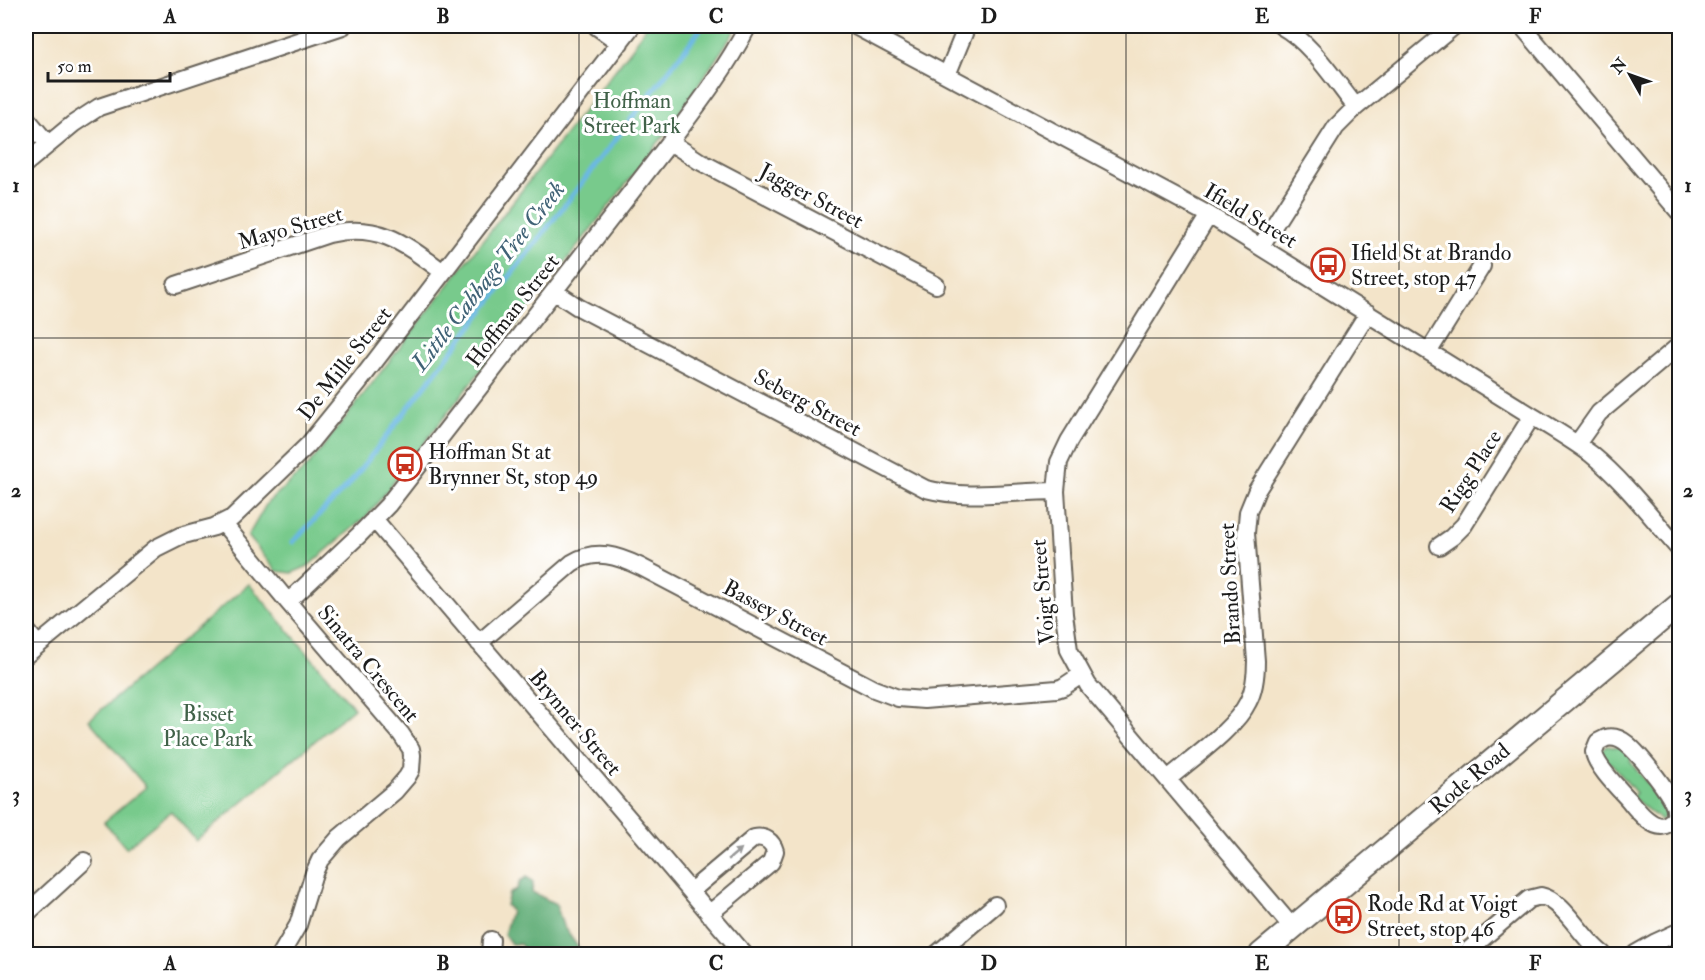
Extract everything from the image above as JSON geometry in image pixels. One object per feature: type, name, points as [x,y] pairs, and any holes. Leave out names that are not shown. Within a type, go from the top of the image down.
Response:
[{"type":"main road","name":"Rode Road","points":[[1261,954],[1680,604]]},
{"type":"street","points":[[26,163],[86,115],[115,101],[343,26]]},
{"type":"street","points":[[596,26],[620,43]]},
{"type":"street","name":"De Mille Street","points":[[32,650],[156,548],[180,536],[223,523],[239,513],[308,445],[632,26]]},
{"type":"street","name":"Hoffman Street","points":[[288,602],[395,496],[670,142],[736,48],[748,26]]},
{"type":"street","name":"Ifield Street","points":[[855,26],[1261,246],[1577,444],[1620,481],[1680,550]]},
{"type":"street","points":[[947,75],[967,26]]},
{"type":"street","points":[[1281,26],[1304,44],[1356,107]]},
{"type":"street","points":[[1261,246],[1336,127],[1356,107],[1454,26]]},
{"type":"street","points":[[1522,26],[1680,213]]},
{"type":"street","points":[[26,118],[48,144]]},
{"type":"street","name":"Jagger Street","points":[[670,142],[699,161],[936,285]]},
{"type":"street","name":"Voigt Street","points":[[1209,216],[1062,452],[1057,471],[1056,491],[1066,632],[1069,650],[1081,675],[1096,696],[1292,927]]},
{"type":"street","name":"Mayo Street","points":[[176,285],[329,234],[354,230],[378,232],[389,236],[443,272]]},
{"type":"street","points":[[1429,351],[1482,266]]},
{"type":"street","name":"Seberg Street","points":[[555,292],[926,489],[967,495],[1056,491]]},
{"type":"street","name":"Brando Street","points":[[1168,779],[1232,724],[1249,701],[1255,678],[1256,661],[1246,533],[1248,512],[1257,490],[1368,313]]},
{"type":"street","points":[[1577,444],[1599,413],[1680,345]]},
{"type":"street","name":"Rigg Place","points":[[1439,546],[1464,525],[1532,416]]},
{"type":"street","name":"Brynner Street","points":[[374,519],[744,954]]},
{"type":"street","name":"Sinatra Crescent","points":[[223,523],[411,748],[411,771],[401,785],[339,838],[320,860],[298,925],[281,954]]},
{"type":"street","name":"Bassey Street","points":[[479,643],[572,563],[588,556],[607,554],[641,567],[874,689],[898,698],[924,700],[1057,689],[1081,675]]},
{"type":"street","points":[[26,630],[32,650]]},
{"type":"street","points":[[1606,738],[1614,738],[1632,750],[1671,798],[1676,811],[1676,822],[1661,825],[1640,814],[1596,759],[1594,752],[1598,742],[1606,738]]},
{"type":"street","points":[[691,891],[754,838],[764,838],[771,843],[775,852],[771,862],[709,914]]},
{"type":"street","points":[[26,914],[84,861]]},
{"type":"street","points":[[1464,954],[1529,899],[1541,896],[1556,903],[1595,948],[1603,954]]},
{"type":"street","points":[[937,954],[995,905]]},
{"type":"street","points":[[1635,954],[1662,938],[1680,932]]},
{"type":"green space","name":"Hoffman Street Park","points":[[646,26],[736,26],[733,34],[665,134],[368,515],[308,566],[292,573],[276,571],[248,536],[267,503],[308,466],[633,47]]},
{"type":"green space","name":"Bisset Place Park","points":[[249,584],[354,708],[196,841],[171,811],[126,848],[104,822],[146,787],[89,720]]},
{"type":"green space","points":[[1606,746],[1625,748],[1633,756],[1630,761],[1647,783],[1651,781],[1670,813],[1660,820],[1632,797],[1636,793],[1611,763],[1607,766],[1601,752]]},
{"type":"green space","points":[[527,877],[533,882],[532,892],[556,904],[563,926],[583,954],[528,954],[520,944],[511,944],[504,934],[511,911],[506,905],[509,894],[517,889],[520,881]]},
{"type":"waterway","name":"Little Cabbage Tree Creek","points":[[293,542],[351,482],[703,26]]},
{"type":"place","name":"Ifield St at Brando Street, stop 47","points":[[1328,265]]},
{"type":"place","name":"Hoffman St at Brynner St, stop 49","points":[[405,464]]},
{"type":"place","name":"Rode Rd at Voigt Street, stop 46","points":[[1344,916]]}]
